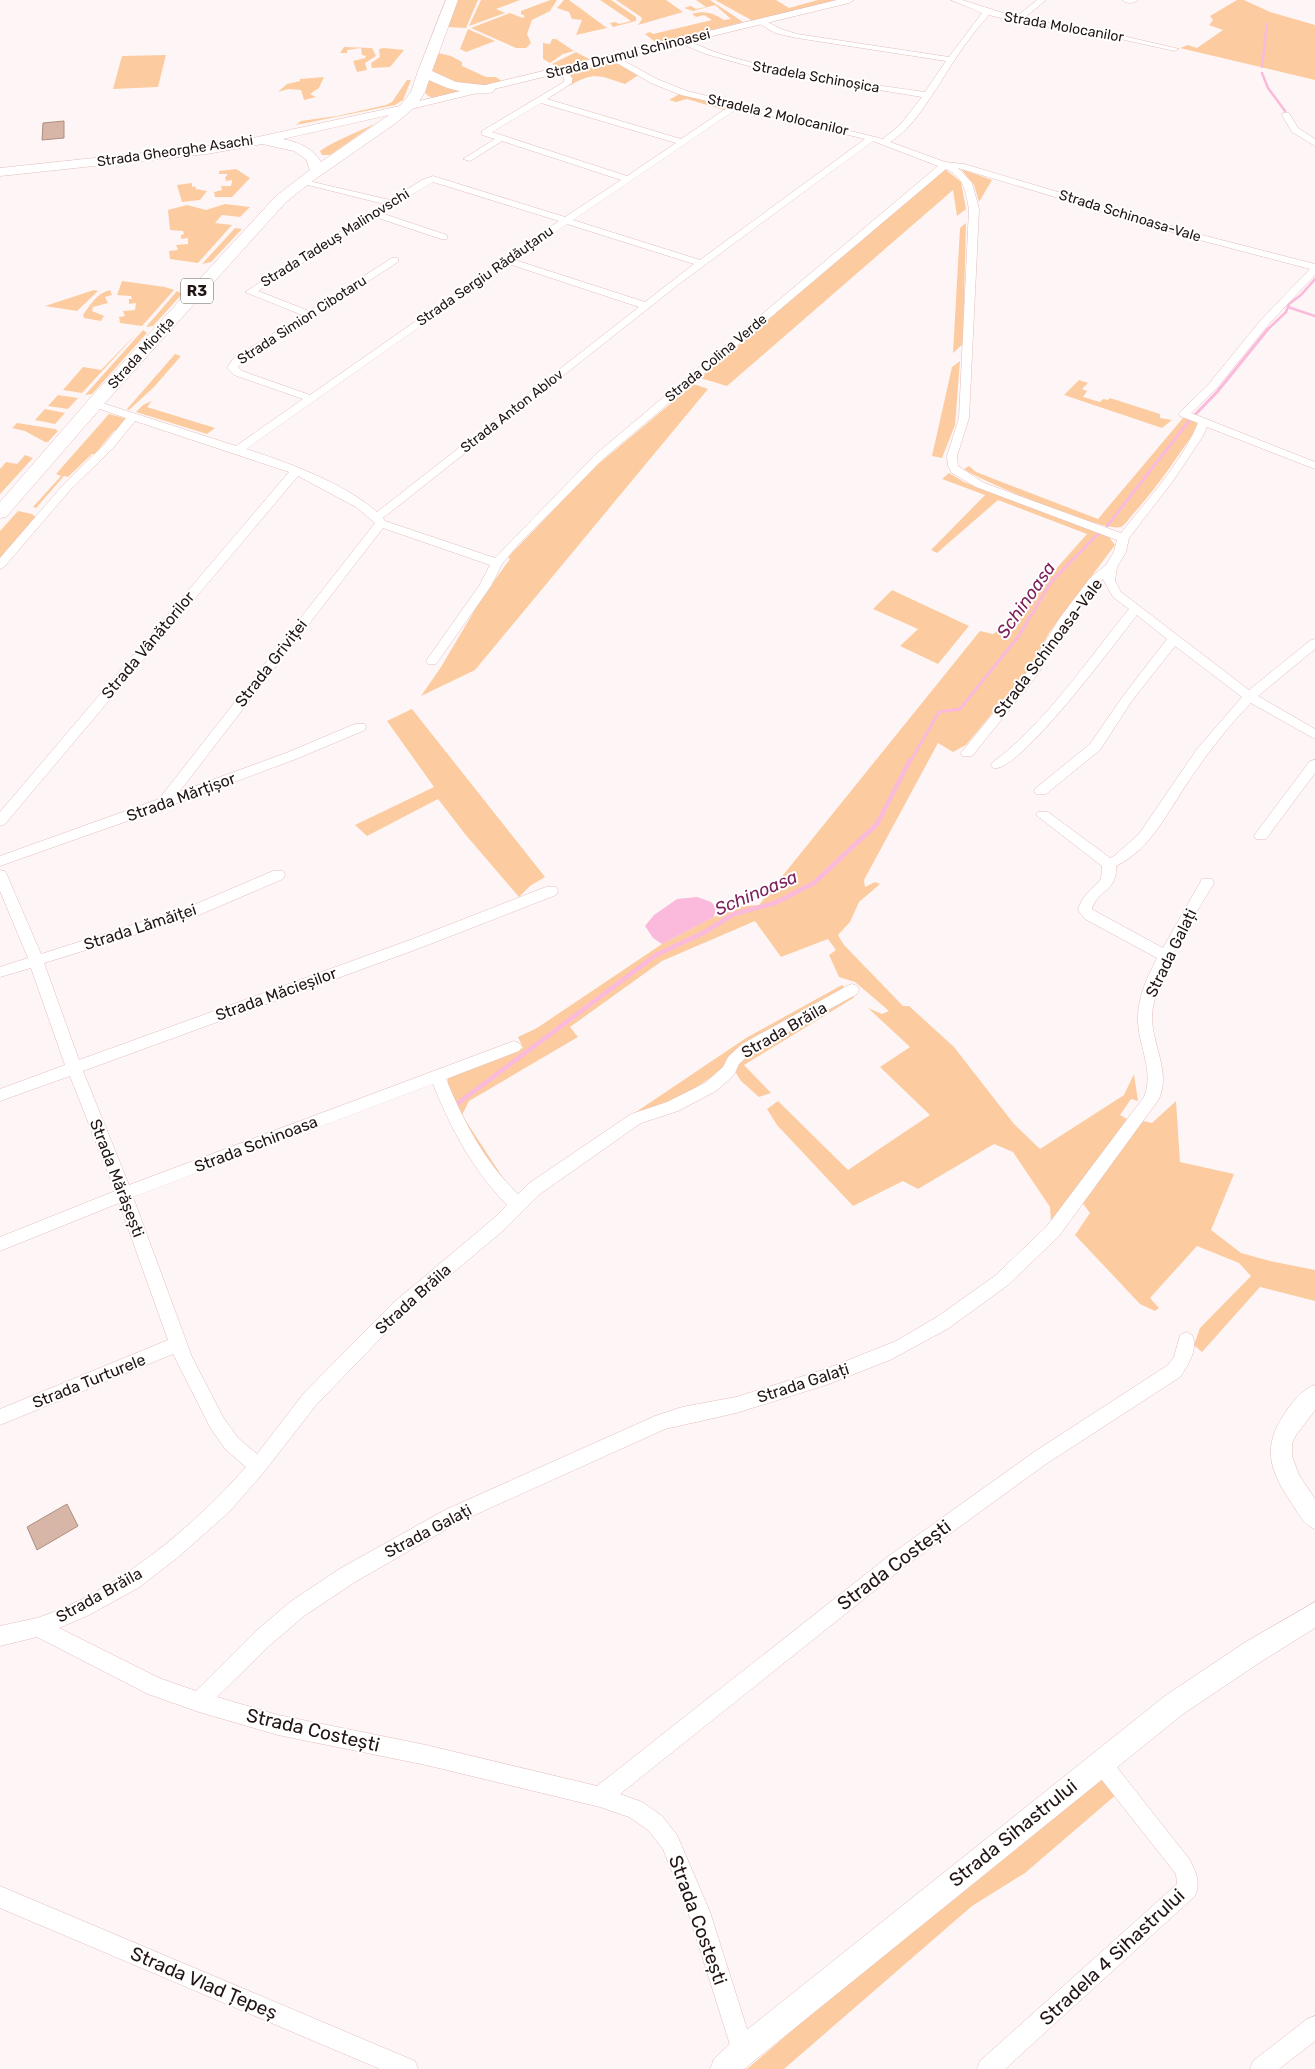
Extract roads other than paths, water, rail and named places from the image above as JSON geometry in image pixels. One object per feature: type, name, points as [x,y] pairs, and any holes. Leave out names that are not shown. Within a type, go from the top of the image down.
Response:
[{"type":"main road","points":[[407,107],[416,97],[424,71],[452,0]]},
{"type":"main road","points":[[424,71],[435,79],[449,84],[488,89]]},
{"type":"main road","name":"Strada Gheorghe Asachi","points":[[0,172],[244,144],[407,107]]},
{"type":"main road","name":"Strada Miorița","points":[[0,512],[271,209],[302,182],[407,107]]},
{"type":"main road","points":[[244,144],[277,143],[298,147],[306,150],[312,157],[318,171]]},
{"type":"street","name":"Strada Drumul Schinoasei","points":[[407,107],[488,89],[849,0]]},
{"type":"street","name":"Strada Molocanilor","points":[[955,0],[987,12],[1017,20],[1102,33],[1175,49]]},
{"type":"street","points":[[1017,20],[1042,0]]},
{"type":"street","points":[[1126,0],[1134,0]]},
{"type":"street","points":[[884,142],[896,136],[909,122],[973,28],[987,12]]},
{"type":"street","points":[[760,21],[785,33],[952,60]]},
{"type":"street","name":"Stradela Schinoșica","points":[[679,41],[765,70],[927,95]]},
{"type":"street","name":"Stradela 2 Molocanilor","points":[[613,57],[665,86],[736,106],[872,138],[900,150],[945,165]]},
{"type":"street","points":[[561,70],[569,81],[485,132],[628,178]]},
{"type":"street","points":[[540,100],[682,142]]},
{"type":"street","name":"Strada Sergiu Rădăuțanu","points":[[238,450],[566,220],[736,106]]},
{"type":"street","points":[[1286,115],[1295,130],[1315,143]]},
{"type":"street","points":[[467,159],[502,138]]},
{"type":"street","name":"Strada Anton Ablov","points":[[379,520],[676,282],[872,138]]},
{"type":"street","points":[[945,165],[962,176],[968,183],[974,210],[964,418],[952,456],[953,466],[962,475],[990,488],[1123,538]]},
{"type":"street","name":"Strada Schinoasa-Vale","points":[[945,165],[961,166],[1199,237],[1315,268],[1264,323],[1212,387],[1184,414],[1315,466]]},
{"type":"street","name":"Strada Colina Verde","points":[[497,563],[513,544],[600,456],[945,165]]},
{"type":"street","name":"Strada Tadeuș Malinovschi","points":[[310,315],[250,292],[429,180],[439,180],[566,220]]},
{"type":"street","points":[[302,182],[391,203]]},
{"type":"street","points":[[374,214],[444,237]]},
{"type":"street","points":[[566,220],[703,264]]},
{"type":"street","name":"Strada Simion Cibotaru","points":[[310,398],[238,373],[232,368],[237,361],[395,260]]},
{"type":"street","points":[[508,261],[647,306]]},
{"type":"street","points":[[95,404],[238,450],[296,471],[343,494],[379,520],[497,563],[486,586],[432,662]]},
{"type":"street","points":[[0,565],[67,487],[109,446],[133,416]]},
{"type":"street","name":"Strada Schinoasa-Vale","points":[[967,753],[1032,674],[1063,622],[1094,581],[1111,567],[1120,552],[1123,538],[1198,436],[1200,421]]},
{"type":"street","name":"Strada Vânătorilor","points":[[0,821],[296,471]]},
{"type":"street","name":"Strada Griviței","points":[[162,804],[379,520]]},
{"type":"street","name":"Strada Schinoasa-Vale","points":[[1111,567],[1109,581],[1117,594],[1248,696],[1315,735]]},
{"type":"street","points":[[998,764],[1017,751],[1049,715],[1136,608]]},
{"type":"street","points":[[1041,791],[1095,747],[1127,699],[1174,639]]},
{"type":"street","points":[[1109,864],[1122,859],[1157,821],[1168,802],[1223,724],[1248,696],[1315,643]]},
{"type":"street","name":"Strada Mărțișor","points":[[0,861],[291,756],[360,727]]},
{"type":"street","points":[[1261,836],[1315,764]]},
{"type":"street","points":[[1043,815],[1090,848],[1109,864],[1110,879],[1106,886],[1091,896],[1086,903],[1085,910],[1098,921],[1166,956]]},
{"type":"street","name":"Strada Mărășești","points":[[0,875],[36,960],[74,1068],[124,1194],[178,1344],[196,1385],[217,1423],[232,1444],[258,1466]]},
{"type":"street","name":"Strada Lămăiței","points":[[0,972],[194,911],[278,875]]},
{"type":"street","name":"Strada Galați","points":[[199,1702],[264,1638],[297,1609],[348,1575],[452,1516],[679,1415],[739,1404],[864,1363],[902,1346],[932,1329],[1007,1275],[1051,1233],[1070,1210],[1112,1150],[1146,1108],[1154,1094],[1155,1080],[1145,1015],[1148,997],[1166,956],[1207,883]]},
{"type":"street","name":"Strada Măcieșilor","points":[[0,1095],[415,944],[551,891]]},
{"type":"street","name":"Strada Brăila","points":[[0,1636],[38,1627],[82,1608],[139,1575],[170,1552],[223,1506],[258,1466],[310,1400],[399,1308],[499,1224],[534,1189],[631,1121],[678,1106],[720,1080],[730,1070],[733,1061],[748,1048],[852,990]]},
{"type":"street","name":"Strada Schinoasa","points":[[0,1244],[124,1194],[514,1047]]},
{"type":"street","points":[[437,1075],[458,1126],[475,1156],[500,1188],[518,1205]]},
{"type":"street","name":"Strada Costești","points":[[600,1797],[896,1561],[1040,1458],[1174,1371],[1182,1360],[1186,1340]]},
{"type":"street","name":"Strada Turturele","points":[[0,1417],[178,1344]]},
{"type":"street","points":[[1315,1395],[1285,1429],[1279,1451],[1285,1475],[1315,1518]]},
{"type":"street","name":"Strada Sihastrului","points":[[724,2069],[1174,1705],[1253,1652],[1315,1614]]},
{"type":"street","name":"Strada Costești","points":[[38,1627],[155,1687],[199,1702],[278,1725],[426,1755],[600,1797],[635,1809],[655,1823],[670,1842],[699,1912],[743,2052]]},
{"type":"street","name":"Stradela 4 Sihastrului","points":[[988,2069],[1188,1889],[1188,1878],[1184,1868],[1101,1763]]},
{"type":"street","name":"Strada Vlad Țepeș","points":[[0,1897],[407,2069]]},
{"type":"street","points":[[1261,2069],[1315,2027]]},
{"type":"waterway","points":[[1262,67],[1267,24]]},
{"type":"waterway","points":[[1262,73],[1268,88],[1285,111]]},
{"type":"waterway","name":"Schinoasa","points":[[1268,329],[1286,312],[1289,304],[1301,295],[1315,279]]},
{"type":"waterway","points":[[1288,307],[1315,316]]},
{"type":"waterway","name":"Schinoasa","points":[[1107,526],[1189,421],[1217,392],[1268,329]]},
{"type":"waterway","name":"Schinoasa","points":[[910,762],[939,712],[960,709],[1018,637],[1051,582],[1098,534]]},
{"type":"waterway","name":"Schinoasa","points":[[457,1104],[656,955],[703,933],[734,914],[775,903],[814,883],[877,824],[910,760]]}]
